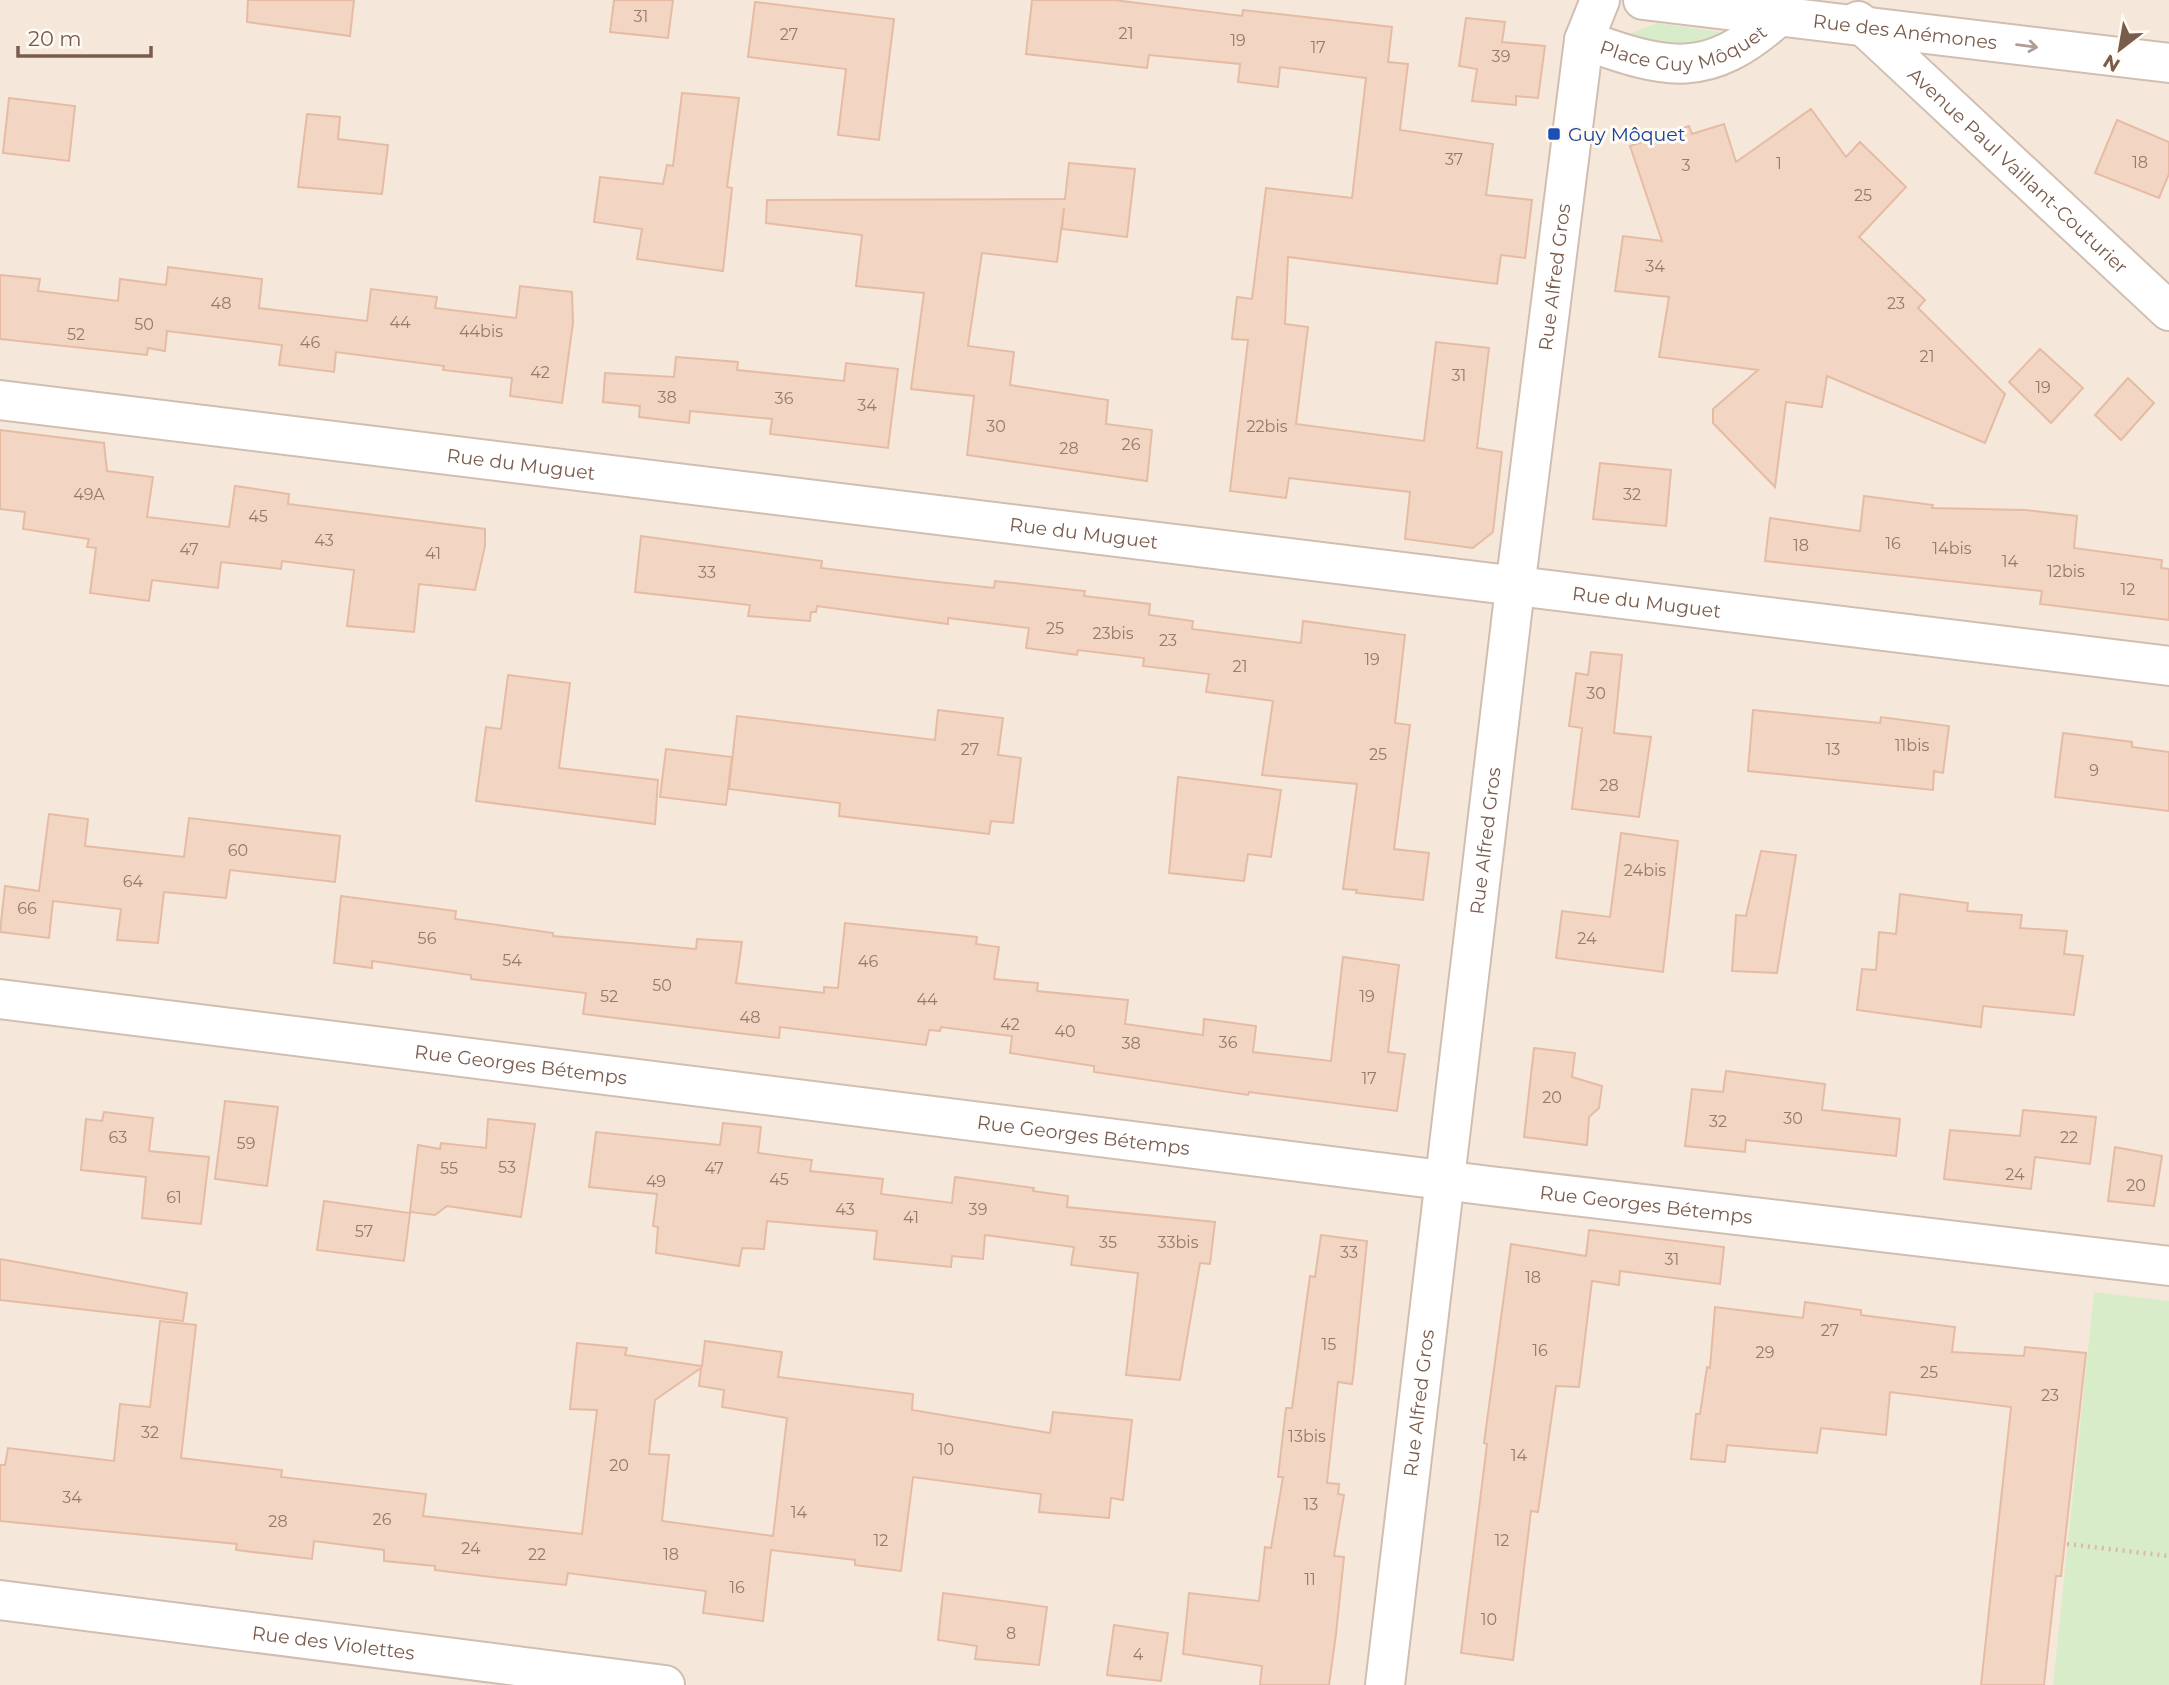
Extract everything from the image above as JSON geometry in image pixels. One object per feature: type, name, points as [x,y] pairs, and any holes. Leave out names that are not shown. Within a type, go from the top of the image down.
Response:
[{"type":"street","name":"Rue Alfred Gros","points":[[1385,1685],[1447,1180],[1515,588],[1584,40],[1600,0]]},
{"type":"street","name":"Rue des Anémones","points":[[1643,0],[1777,18],[1850,13],[2169,63]]},
{"type":"street","name":"Avenue Paul Vaillant-Couturier","points":[[1850,13],[2169,311]]},
{"type":"street","name":"Place Guy Môquet","points":[[1584,40],[1634,59],[1674,65],[1715,59],[1748,44],[1777,18]]},
{"type":"street","name":"Rue du Muguet","points":[[0,400],[1515,588],[2169,666]]},
{"type":"street","name":"Rue Georges Bétemps","points":[[0,999],[1447,1180],[2169,1266]]},
{"type":"street","name":"Rue des Violettes","points":[[0,1600],[665,1685]]},
{"type":"path","points":[[2067,1544],[2169,1556]]},
{"type":"shaded area","points":[[0,0],[2169,0],[2169,1685],[0,1685]]},
{"type":"green space","points":[[1658,23],[1726,33],[1682,54],[1624,36]]},
{"type":"green space","points":[[2094,1292],[2169,1301],[2169,1685],[2053,1685]]},
{"type":"building","points":[[248,0],[354,0],[350,36],[247,22]]},
{"type":"building","points":[[614,0],[673,0],[668,38],[610,32]]},
{"type":"building","points":[[1032,0],[1114,0],[1242,16],[1243,10],[1392,27],[1388,62],[1408,64],[1400,130],[1493,144],[1486,195],[1532,200],[1525,258],[1501,255],[1497,284],[1288,257],[1285,324],[1308,327],[1296,424],[1424,441],[1436,342],[1489,348],[1477,448],[1502,452],[1493,532],[1473,548],[1405,539],[1410,492],[1289,478],[1286,498],[1230,491],[1248,340],[1232,339],[1237,297],[1252,299],[1266,188],[1352,198],[1366,78],[1280,67],[1278,87],[1238,82],[1240,64],[1149,55],[1147,68],[1026,54]]},
{"type":"building","points":[[755,2],[894,19],[879,140],[838,135],[846,69],[748,57]]},
{"type":"building","points":[[1466,18],[1505,22],[1502,42],[1545,46],[1538,98],[1516,96],[1516,105],[1472,101],[1477,69],[1459,66]]},
{"type":"building","points":[[682,93],[739,98],[727,187],[732,188],[723,271],[637,259],[642,229],[594,222],[600,177],[663,184],[667,165],[673,166]]},
{"type":"building","points":[[9,98],[75,106],[69,161],[3,153]]},
{"type":"building","points":[[1811,109],[1846,157],[1860,142],[1906,187],[1859,237],[1925,300],[1918,308],[2005,394],[1985,443],[1827,376],[1822,407],[1786,402],[1775,487],[1713,423],[1713,409],[1758,370],[1659,357],[1669,297],[1615,291],[1623,236],[1662,241],[1630,146],[1689,126],[1692,134],[1724,124],[1736,162]]},
{"type":"building","points":[[307,114],[340,117],[338,139],[388,145],[382,194],[298,187]]},
{"type":"building","points":[[2117,120],[2169,142],[2169,174],[2159,198],[2095,173]]},
{"type":"building","points":[[1069,163],[1135,169],[1127,237],[1062,229],[1064,208],[1057,262],[982,253],[968,346],[1014,352],[1010,385],[1108,400],[1106,424],[1152,430],[1147,481],[967,455],[974,396],[911,389],[924,293],[856,286],[862,235],[766,223],[767,200],[1065,199]]},
{"type":"building","points":[[168,267],[262,279],[259,308],[367,321],[371,289],[437,297],[435,308],[516,318],[520,286],[572,292],[573,323],[562,403],[510,396],[512,378],[443,370],[444,366],[336,352],[334,372],[279,365],[282,345],[167,331],[165,351],[148,348],[147,355],[0,339],[0,275],[40,279],[38,291],[118,301],[120,279],[166,285]]},
{"type":"building","points":[[2040,349],[2083,388],[2051,423],[2009,382]]},
{"type":"building","points":[[676,357],[738,362],[737,370],[844,381],[846,363],[898,369],[888,448],[770,434],[772,419],[690,411],[689,423],[639,417],[640,406],[603,402],[605,373],[674,377]]},
{"type":"building","points":[[2128,378],[2154,403],[2121,440],[2095,415]]},
{"type":"building","points":[[0,430],[104,443],[107,471],[153,477],[147,517],[229,527],[235,486],[289,494],[288,504],[485,529],[485,546],[475,590],[419,584],[414,632],[347,626],[354,570],[282,561],[281,569],[221,562],[218,588],[152,580],[149,601],[90,593],[96,548],[87,547],[89,539],[23,529],[25,512],[0,509]]},
{"type":"building","points":[[1600,463],[1671,470],[1666,526],[1593,519]]},
{"type":"building","points":[[1864,496],[1933,505],[1932,508],[2025,510],[2077,516],[2074,548],[2162,560],[2161,568],[2169,569],[2169,620],[2040,604],[2042,591],[1765,561],[1770,518],[1860,531]]},
{"type":"building","points":[[641,536],[822,561],[821,568],[994,588],[995,581],[1085,591],[1084,596],[1150,604],[1149,615],[1193,621],[1192,629],[1301,643],[1303,621],[1405,635],[1395,723],[1410,725],[1394,849],[1429,853],[1423,900],[1356,893],[1357,890],[1343,889],[1357,784],[1262,775],[1273,701],[1206,692],[1209,674],[1143,666],[1144,658],[1078,650],[1077,655],[1026,648],[1029,628],[948,618],[948,624],[817,606],[816,612],[811,612],[810,621],[748,616],[750,605],[635,592]]},
{"type":"building","points":[[1591,652],[1622,655],[1614,733],[1651,737],[1639,817],[1572,809],[1582,728],[1569,726],[1576,673],[1588,675]]},
{"type":"building","points":[[508,675],[570,683],[559,768],[658,780],[655,824],[476,801],[486,727],[501,729]]},
{"type":"building","points":[[938,710],[1003,718],[998,755],[1021,758],[1013,823],[991,821],[989,834],[839,816],[840,803],[729,789],[737,716],[935,740]]},
{"type":"building","points":[[1753,710],[1880,723],[1881,717],[1949,726],[1943,773],[1934,771],[1933,790],[1748,771]]},
{"type":"building","points":[[2063,733],[2132,742],[2132,747],[2169,752],[2169,811],[2055,797]]},
{"type":"building","points":[[666,749],[732,757],[726,805],[660,797]]},
{"type":"building","points":[[1178,777],[1281,790],[1271,857],[1248,854],[1244,881],[1169,873]]},
{"type":"building","points":[[49,814],[88,819],[85,846],[184,857],[189,818],[340,836],[335,882],[230,870],[226,898],[164,892],[158,943],[117,940],[121,909],[53,901],[49,938],[0,932],[5,886],[39,891]]},
{"type":"building","points":[[1621,833],[1678,841],[1663,972],[1556,958],[1562,911],[1610,917]]},
{"type":"building","points":[[1761,851],[1796,855],[1777,973],[1732,971],[1736,915],[1746,916]]},
{"type":"building","points":[[1900,894],[1968,903],[1967,911],[2022,915],[2020,928],[2067,931],[2064,954],[2083,956],[2074,1015],[1983,1006],[1981,1027],[1857,1010],[1862,969],[1876,970],[1879,932],[1896,934]]},
{"type":"building","points":[[341,896],[456,911],[455,919],[553,933],[553,936],[696,949],[697,939],[742,942],[736,983],[824,993],[824,987],[838,988],[845,923],[977,937],[976,944],[999,947],[994,979],[1038,983],[1037,991],[1128,1000],[1125,1024],[1203,1035],[1204,1019],[1256,1026],[1253,1052],[1331,1061],[1343,957],[1399,965],[1388,1052],[1405,1054],[1397,1111],[1249,1092],[1248,1095],[1094,1072],[1094,1066],[1010,1053],[1012,1036],[941,1027],[940,1031],[929,1030],[926,1045],[780,1027],[779,1038],[583,1014],[586,993],[471,979],[471,975],[372,961],[372,968],[334,963]]},
{"type":"building","points":[[1534,1048],[1575,1053],[1572,1077],[1602,1086],[1599,1108],[1589,1117],[1587,1145],[1524,1137]]},
{"type":"building","points":[[1726,1071],[1825,1084],[1822,1110],[1900,1119],[1896,1156],[1746,1140],[1745,1152],[1685,1146],[1692,1089],[1723,1092]]},
{"type":"building","points":[[225,1101],[278,1107],[267,1186],[215,1179]]},
{"type":"building","points":[[2023,1110],[2096,1117],[2090,1164],[2035,1157],[2031,1189],[1944,1179],[1950,1130],[2020,1136]]},
{"type":"building","points":[[104,1112],[153,1118],[149,1151],[209,1157],[201,1224],[142,1218],[146,1177],[81,1170],[86,1119],[102,1121]]},
{"type":"building","points":[[488,1119],[535,1124],[521,1217],[447,1206],[435,1215],[410,1212],[418,1145],[440,1149],[441,1143],[486,1148]]},
{"type":"building","points":[[723,1123],[761,1127],[758,1153],[812,1160],[810,1171],[883,1179],[881,1194],[952,1203],[955,1177],[1034,1188],[1033,1191],[1068,1196],[1067,1207],[1215,1222],[1210,1264],[1200,1263],[1180,1380],[1126,1375],[1138,1273],[1071,1265],[1074,1247],[985,1235],[983,1259],[952,1256],[951,1267],[874,1259],[877,1231],[767,1221],[764,1249],[742,1248],[739,1266],[656,1253],[658,1227],[653,1226],[657,1194],[589,1187],[596,1132],[720,1145]]},
{"type":"building","points":[[2115,1147],[2162,1156],[2154,1206],[2108,1201]]},
{"type":"building","points":[[324,1201],[410,1213],[404,1261],[317,1250]]},
{"type":"building","points":[[1589,1230],[1724,1247],[1720,1284],[1620,1271],[1619,1285],[1592,1281],[1579,1387],[1556,1386],[1538,1512],[1531,1511],[1513,1660],[1461,1653],[1487,1444],[1484,1443],[1511,1244],[1586,1256]]},
{"type":"building","points":[[1321,1235],[1367,1241],[1353,1378],[1352,1384],[1338,1382],[1327,1483],[1339,1484],[1338,1494],[1344,1495],[1334,1556],[1344,1557],[1336,1634],[1329,1685],[1260,1685],[1262,1666],[1183,1654],[1189,1593],[1259,1601],[1265,1547],[1271,1548],[1283,1477],[1278,1477],[1286,1408],[1292,1408],[1310,1276],[1315,1277]]},
{"type":"building","points":[[0,1259],[187,1293],[183,1321],[0,1300]]},
{"type":"building","points":[[1805,1302],[1861,1310],[1861,1315],[1955,1327],[1952,1352],[2024,1356],[2025,1347],[2086,1353],[2061,1576],[2056,1576],[2044,1685],[1981,1685],[2011,1407],[1890,1392],[1886,1435],[1821,1428],[1817,1453],[1727,1445],[1725,1462],[1691,1459],[1696,1414],[1700,1414],[1707,1367],[1710,1368],[1715,1307],[1803,1318]]},
{"type":"building","points":[[160,1321],[196,1325],[181,1458],[282,1470],[281,1477],[426,1494],[423,1516],[582,1534],[597,1410],[570,1409],[577,1343],[627,1348],[625,1355],[702,1366],[705,1341],[782,1352],[778,1377],[913,1394],[912,1410],[1050,1433],[1053,1412],[1132,1420],[1123,1500],[1111,1498],[1109,1518],[1039,1512],[1041,1494],[913,1477],[901,1571],[855,1565],[855,1560],[771,1550],[763,1621],[703,1613],[706,1591],[568,1573],[566,1585],[435,1570],[435,1566],[384,1561],[384,1550],[314,1541],[312,1559],[236,1550],[237,1544],[0,1521],[0,1465],[5,1465],[8,1448],[114,1461],[120,1404],[150,1407]],"holes":[[[701,1368],[699,1386],[724,1390],[722,1407],[787,1418],[773,1536],[662,1521],[669,1455],[649,1454],[655,1400]]]},
{"type":"building","points":[[943,1593],[1047,1607],[1039,1665],[975,1659],[977,1646],[938,1640]]},
{"type":"building","points":[[1114,1625],[1168,1633],[1161,1681],[1107,1675]]},
{"type":"place","name":"Guy Môquet","points":[[1554,134]]}]
